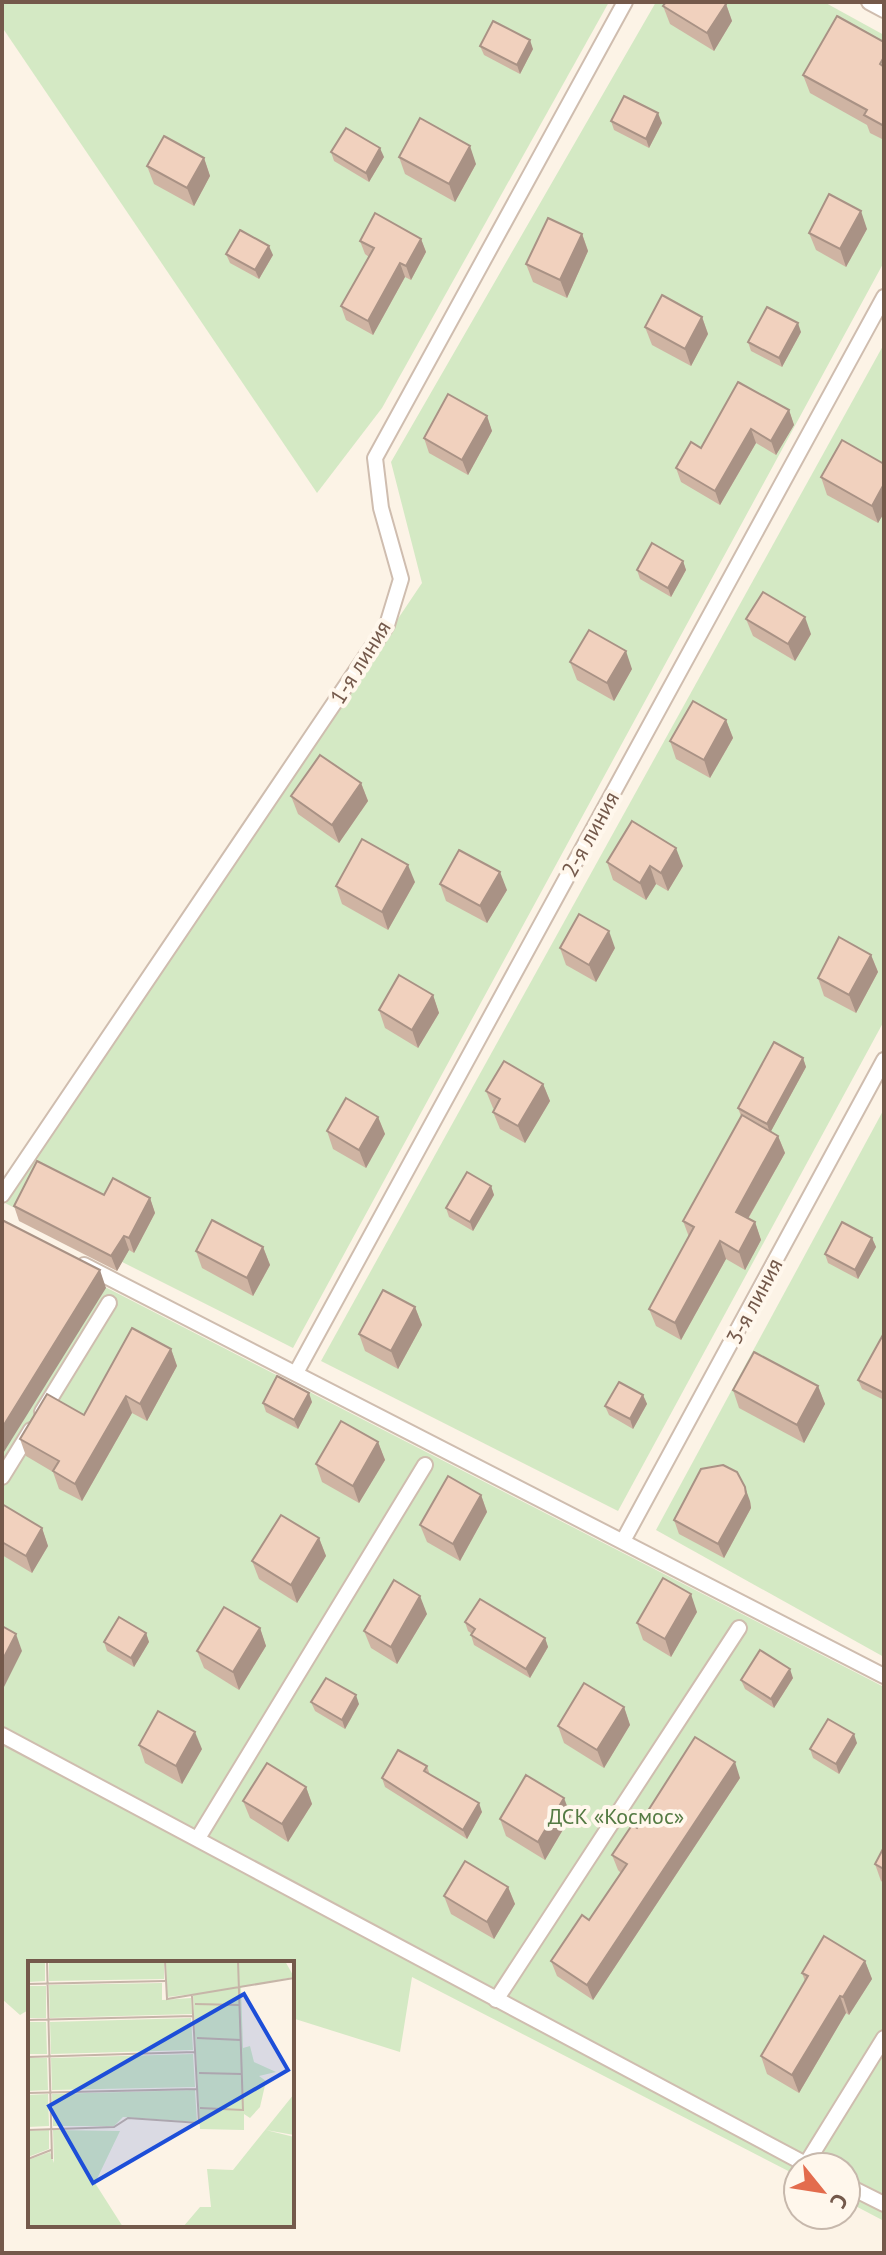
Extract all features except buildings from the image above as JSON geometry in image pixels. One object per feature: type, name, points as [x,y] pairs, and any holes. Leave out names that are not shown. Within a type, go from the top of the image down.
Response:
[{"type":"lane","name":"1-я линия","points":[[2,1195],[387,625],[401,579],[381,508],[375,458],[625,2]]},
{"type":"lane","points":[[869,2],[884,10]]},
{"type":"lane","name":"2-я линия","points":[[297,1371],[884,297]]},
{"type":"lane","name":"3-я линия","points":[[623,1541],[884,1060]]},
{"type":"lane","points":[[73,1259],[297,1371],[884,1676]]},
{"type":"lane","points":[[2,1477],[109,1303]]},
{"type":"lane","points":[[198,1838],[425,1465]]},
{"type":"lane","points":[[496,2000],[739,1628]]},
{"type":"lane","points":[[2,1735],[782,2152]]},
{"type":"lane","points":[[818,2151],[884,2038]]},
{"type":"lane","points":[[862,2193],[884,2204]]},
{"type":"green space","points":[[2,2],[609,2],[382,408],[317,493],[2,27]]},
{"type":"green space","points":[[656,2],[824,2],[884,35],[884,262],[293,1348],[5,1203],[422,583],[391,462]]},
{"type":"green space","points":[[884,344],[884,1021],[618,1511],[321,1361]]},
{"type":"green space","points":[[884,1109],[884,1657],[656,1530]]},
{"type":"green space","name":"ДСК «Космос»","points":[[2,1234],[884,1687],[884,2221],[862,2209],[862,2151],[782,2151],[782,2168],[412,1977],[400,2052],[294,2019],[294,1961],[28,1961],[28,2010],[20,2015],[2,1999]]}]
